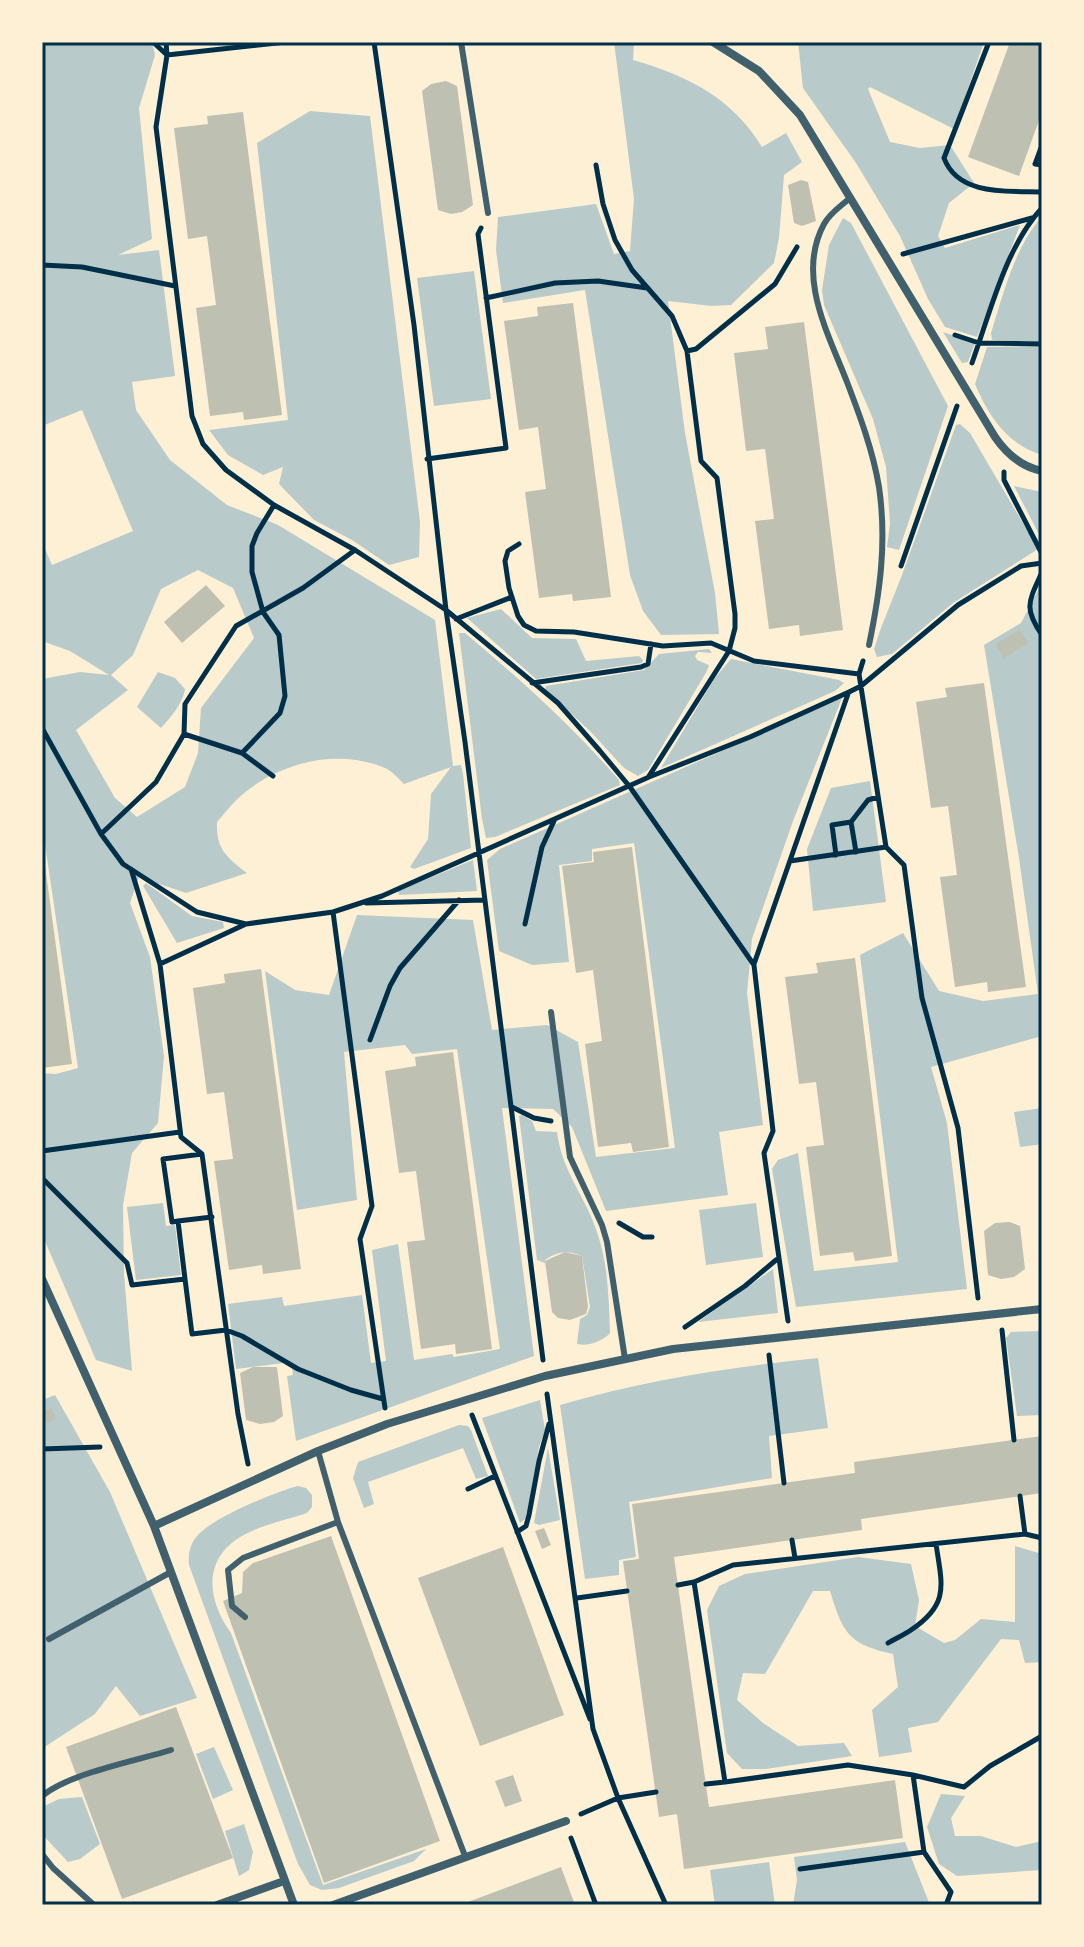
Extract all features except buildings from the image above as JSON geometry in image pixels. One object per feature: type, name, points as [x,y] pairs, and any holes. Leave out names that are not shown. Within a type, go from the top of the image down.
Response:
[{"type":"street","points":[[713,42],[759,71],[800,115],[1005,452],[1042,471]]},
{"type":"street","points":[[42,1279],[154,1526],[294,1905]]},
{"type":"street","points":[[154,1526],[318,1451],[387,1424],[545,1376],[673,1349],[1042,1309]]},
{"type":"street","points":[[333,1905],[566,1821]]},
{"type":"street","points":[[217,1905],[284,1881]]},
{"type":"lane","points":[[461,42],[488,213]]},
{"type":"lane","points":[[850,198],[830,215],[822,227],[813,262],[817,302],[868,438],[879,485],[884,531],[881,583],[869,645]]},
{"type":"lane","points":[[551,1012],[570,1157],[607,1242],[625,1359]]},
{"type":"lane","points":[[318,1451],[338,1522],[465,1856]]},
{"type":"lane","points":[[245,1617],[232,1606],[228,1570],[243,1558],[338,1522]]},
{"type":"lane","points":[[49,1639],[171,1572]]},
{"type":"lane","points":[[42,1796],[53,1787],[77,1778],[171,1750]]},
{"type":"lane","points":[[42,1854],[94,1905]]},
{"type":"path","points":[[153,42],[167,55],[286,42]]},
{"type":"path","points":[[166,42],[167,55],[156,127],[192,416],[203,444],[226,470],[274,505],[355,550],[446,610],[558,703],[630,787],[754,965]]},
{"type":"path","points":[[374,42],[414,325],[446,610],[593,1729]]},
{"type":"path","points":[[989,42],[944,158],[949,172],[978,189],[1042,192]]},
{"type":"path","points":[[1042,145],[1035,164],[1042,165]]},
{"type":"path","points":[[596,165],[603,204],[615,240],[632,270],[679,326],[687,351],[701,461],[717,478],[735,614],[729,651],[649,777]]},
{"type":"path","points":[[898,575],[1007,267],[1033,218],[1042,208]]},
{"type":"path","points":[[427,459],[506,448],[478,234],[488,213]]},
{"type":"path","points":[[887,258],[1033,218]]},
{"type":"path","points":[[687,351],[696,349],[775,284],[792,254]]},
{"type":"path","points":[[42,265],[82,267],[175,286]]},
{"type":"path","points":[[486,298],[555,283],[598,281],[648,288]]},
{"type":"path","points":[[928,325],[979,343],[1042,344]]},
{"type":"path","points":[[1005,452],[1004,480],[1042,554]]},
{"type":"path","points":[[242,753],[280,713],[285,696],[279,635],[263,612],[252,572],[252,546],[274,505]]},
{"type":"path","points":[[519,544],[508,551],[505,561],[512,597],[524,625],[536,631],[574,632],[651,644],[711,643],[754,661],[859,674]]},
{"type":"path","points":[[101,834],[156,782],[184,734],[185,704],[236,626],[303,588],[355,550]]},
{"type":"path","points":[[160,964],[246,924],[333,912],[359,903],[849,692],[861,686],[958,605],[1021,566],[1042,563]]},
{"type":"path","points":[[1042,572],[1030,598],[1030,618],[1042,635]]},
{"type":"path","points":[[456,619],[512,597]]},
{"type":"path","points":[[532,683],[641,667],[648,664],[651,644]]},
{"type":"path","points":[[869,645],[859,674],[886,847],[904,865],[922,998],[958,1128],[981,1316]]},
{"type":"path","points":[[791,1336],[777,1259],[764,1153],[773,1131],[754,965],[849,692]]},
{"type":"path","points":[[42,728],[101,834],[123,864],[197,912],[246,924]]},
{"type":"path","points":[[184,734],[242,753],[273,776]]},
{"type":"path","points":[[836,855],[832,825],[851,822],[868,800],[878,797]]},
{"type":"path","points":[[525,924],[542,847],[554,820]]},
{"type":"path","points":[[851,822],[856,852]]},
{"type":"path","points":[[790,861],[886,847]]},
{"type":"path","points":[[131,869],[160,964],[181,1137],[202,1154],[251,1481]]},
{"type":"path","points":[[370,1040],[400,968],[459,900]]},
{"type":"path","points":[[359,903],[485,900]]},
{"type":"path","points":[[333,912],[372,1206],[360,1239],[387,1424]]},
{"type":"path","points":[[511,1106],[534,1118],[565,1123]]},
{"type":"path","points":[[42,1151],[180,1132]]},
{"type":"path","points":[[202,1154],[163,1159],[172,1222],[212,1217]]},
{"type":"path","points":[[42,1178],[127,1263],[132,1285],[185,1279]]},
{"type":"path","points":[[178,1221],[192,1334],[226,1330],[298,1369],[384,1399]]},
{"type":"path","points":[[678,1332],[745,1286],[777,1259]]},
{"type":"path","points":[[1000,1314],[1014,1440]]},
{"type":"path","points":[[767,1338],[784,1483]]},
{"type":"path","points":[[465,1399],[618,1798],[666,1905]]},
{"type":"path","points":[[517,1532],[526,1526],[551,1419]]},
{"type":"path","points":[[42,1449],[117,1446]]},
{"type":"path","points":[[468,1489],[495,1476]]},
{"type":"path","points":[[1020,1496],[1025,1534]]},
{"type":"path","points":[[678,1585],[694,1582],[733,1565],[1025,1534],[1042,1538]]},
{"type":"path","points":[[792,1540],[795,1558]]},
{"type":"path","points":[[888,1643],[910,1631],[939,1602],[942,1593],[936,1544]]},
{"type":"path","points":[[694,1582],[725,1782]]},
{"type":"path","points":[[577,1598],[627,1591]]},
{"type":"path","points":[[706,1784],[848,1765],[964,1787],[990,1766],[1042,1736]]},
{"type":"path","points":[[913,1775],[924,1852],[951,1892],[946,1905]]},
{"type":"path","points":[[596,1905],[566,1821],[618,1798],[656,1792]]},
{"type":"path","points":[[800,1869],[924,1852]]},
{"type":"shaded area","points":[[42,42],[152,42],[155,55],[139,108],[152,239],[118,255],[159,250],[175,376],[132,382],[136,410],[170,460],[227,505],[278,525],[435,620],[453,766],[461,765],[463,774],[471,848],[414,869],[410,867],[428,839],[431,794],[451,767],[404,784],[385,768],[367,762],[329,759],[292,766],[258,783],[239,797],[217,822],[218,839],[224,852],[247,873],[186,893],[139,877],[130,903],[150,957],[164,1056],[158,1123],[132,1153],[123,1205],[124,1274],[132,1371],[96,1360],[42,1234],[42,1073],[56,1074],[78,1068],[42,824],[42,679],[80,672],[109,675],[70,651],[42,641],[42,542],[52,565],[133,531],[82,410],[42,426]],"holes":[[[198,570],[233,588],[254,638],[201,708],[198,753],[185,787],[137,817],[115,798],[76,730],[128,690],[111,675],[133,655],[161,589]]]},
{"type":"shaded area","points":[[614,42],[634,42],[633,60],[690,81],[722,102],[762,147],[786,133],[802,162],[784,175],[774,263],[731,305],[668,301],[685,433],[715,593],[719,634],[661,635],[643,611],[630,575],[585,290],[503,303],[496,250],[498,217],[596,204],[614,254],[630,251],[634,199]]},
{"type":"shaded area","points":[[798,42],[984,42],[954,129],[870,87],[868,89],[890,142],[920,148],[950,145],[974,183],[949,203],[938,236],[945,248],[1020,225],[977,337],[945,327],[928,299],[900,236],[856,163],[803,88]]},
{"type":"shaded area","points":[[310,111],[370,116],[420,522],[419,557],[389,565],[352,540],[314,520],[279,484],[283,467],[263,475],[228,455],[209,430],[288,420],[257,143]]},
{"type":"shaded area","points":[[1042,216],[1042,342],[992,340],[991,333],[1011,272],[1024,242]]},
{"type":"shaded area","points":[[843,218],[851,223],[948,406],[899,550],[887,547],[890,524],[886,467],[873,419],[824,305],[822,290],[829,245]]},
{"type":"shaded area","points":[[474,271],[491,399],[434,406],[417,278]]},
{"type":"shaded area","points":[[943,332],[975,343],[968,362],[962,363]]},
{"type":"shaded area","points":[[1042,346],[1042,455],[1019,444],[1001,428],[975,384],[987,347]]},
{"type":"shaded area","points":[[960,424],[970,433],[1038,549],[953,603],[892,654],[877,657],[874,649],[881,628],[956,425]]},
{"type":"shaded area","points":[[1014,486],[1042,492],[1042,540]]},
{"type":"shaded area","points":[[1042,583],[1042,1036],[931,1067],[947,1123],[967,1289],[796,1307],[772,1169],[778,1160],[798,1153],[814,1271],[898,1262],[860,955],[903,933],[939,991],[983,1001],[1038,994],[984,645],[1021,623]]},
{"type":"shaded area","points":[[501,609],[532,638],[576,639],[586,661],[639,656],[642,663],[536,679],[467,618]]},
{"type":"shaded area","points":[[459,633],[465,633],[545,704],[601,760],[620,785],[486,838]]},
{"type":"shaded area","points":[[709,649],[712,653],[698,652],[695,656],[709,665],[707,671],[648,770],[638,776],[624,768],[545,689],[546,686],[644,670],[659,654]]},
{"type":"shaded area","points":[[731,659],[844,683],[835,691],[661,768],[714,679]]},
{"type":"shaded area","points":[[158,672],[175,678],[185,689],[179,705],[161,728],[137,707]]},
{"type":"shaded area","points":[[842,698],[793,821],[752,939],[747,993],[763,1125],[719,1132],[728,1195],[606,1211],[572,1127],[553,1109],[502,1108],[534,1356],[296,1441],[287,1376],[293,1375],[291,1362],[236,1369],[228,1304],[282,1297],[284,1306],[362,1295],[371,1363],[386,1361],[372,1250],[398,1244],[414,1360],[500,1349],[457,1049],[412,1054],[405,1045],[344,1052],[357,1200],[297,1210],[265,971],[295,990],[329,995],[357,915],[473,920],[492,1030],[547,1025],[578,1042],[596,1157],[675,1148],[634,843],[592,849],[592,861],[559,865],[569,962],[532,965],[499,951],[487,860],[500,849]]},
{"type":"shaded area","points":[[870,781],[886,902],[813,911],[807,849],[831,788]]},
{"type":"shaded area","points":[[473,860],[477,891],[399,895],[398,891]]},
{"type":"shaded area","points":[[146,883],[192,916],[223,922],[224,928],[177,943],[143,886]]},
{"type":"shaded area","points":[[1042,1108],[1042,1144],[1020,1147],[1014,1112]]},
{"type":"shaded area","points":[[519,1116],[532,1121],[536,1131],[557,1132],[569,1173],[598,1235],[606,1271],[610,1333],[595,1343],[577,1344],[580,1319],[587,1315],[590,1307],[582,1256],[563,1252],[545,1260],[545,1263],[537,1260]]},
{"type":"shaded area","points":[[163,1203],[166,1226],[175,1225],[181,1275],[136,1280],[127,1207]]},
{"type":"shaded area","points":[[756,1203],[763,1257],[706,1265],[699,1210]]},
{"type":"shaded area","points":[[773,1269],[778,1313],[698,1322]]},
{"type":"shaded area","points":[[1042,1331],[1042,1415],[1017,1416],[1006,1338],[1011,1332]]},
{"type":"shaded area","points":[[818,1358],[828,1428],[769,1436],[772,1478],[629,1502],[636,1557],[619,1560],[619,1575],[585,1579],[560,1405],[624,1388],[688,1376]]},
{"type":"shaded area","points":[[55,1395],[110,1492],[197,1698],[140,1716],[116,1686],[95,1714],[46,1746],[42,1753],[42,1400]]},
{"type":"shaded area","points":[[540,1400],[545,1430],[528,1509],[520,1523],[482,1418]]},
{"type":"shaded area","points":[[459,1425],[468,1426],[471,1430],[488,1476],[476,1479],[463,1448],[368,1482],[374,1504],[364,1508],[353,1478],[358,1462]]},
{"type":"shaded area","points":[[548,1448],[560,1520],[539,1525],[534,1523]]},
{"type":"shaded area","points":[[298,1486],[306,1488],[312,1495],[312,1507],[307,1513],[249,1532],[229,1545],[220,1556],[212,1581],[217,1607],[231,1633],[323,1885],[426,1849],[414,1861],[339,1888],[322,1890],[310,1885],[298,1864],[189,1565],[189,1553],[197,1536],[216,1521],[244,1506]]},
{"type":"shaded area","points":[[1015,1546],[1042,1554],[1042,1662],[1025,1663],[1019,1640],[1001,1639],[938,1722],[908,1728],[912,1752],[879,1757],[872,1710],[898,1687],[893,1654],[857,1641],[844,1627],[830,1591],[813,1591],[765,1674],[743,1673],[737,1700],[763,1723],[798,1746],[844,1743],[852,1756],[766,1769],[742,1769],[727,1753],[707,1610],[719,1586],[745,1574],[858,1557],[911,1564],[919,1600],[915,1626],[944,1643],[955,1640],[981,1619],[1015,1622]]},
{"type":"shaded area","points":[[214,1747],[233,1790],[213,1799],[196,1754]]},
{"type":"shaded area","points":[[941,1794],[965,1796],[951,1818],[955,1836],[981,1836],[1016,1847],[1042,1841],[1042,1870],[957,1876],[939,1864],[927,1827]]},
{"type":"shaded area","points":[[82,1797],[100,1844],[80,1859],[68,1862],[42,1834],[42,1807],[59,1799]]},
{"type":"shaded area","points":[[244,1824],[253,1852],[249,1870],[239,1876],[225,1831]]},
{"type":"shaded area","points":[[905,1842],[930,1905],[793,1905],[797,1880],[794,1857]]},
{"type":"shaded area","points":[[769,1862],[775,1905],[715,1905],[710,1870]]}]
